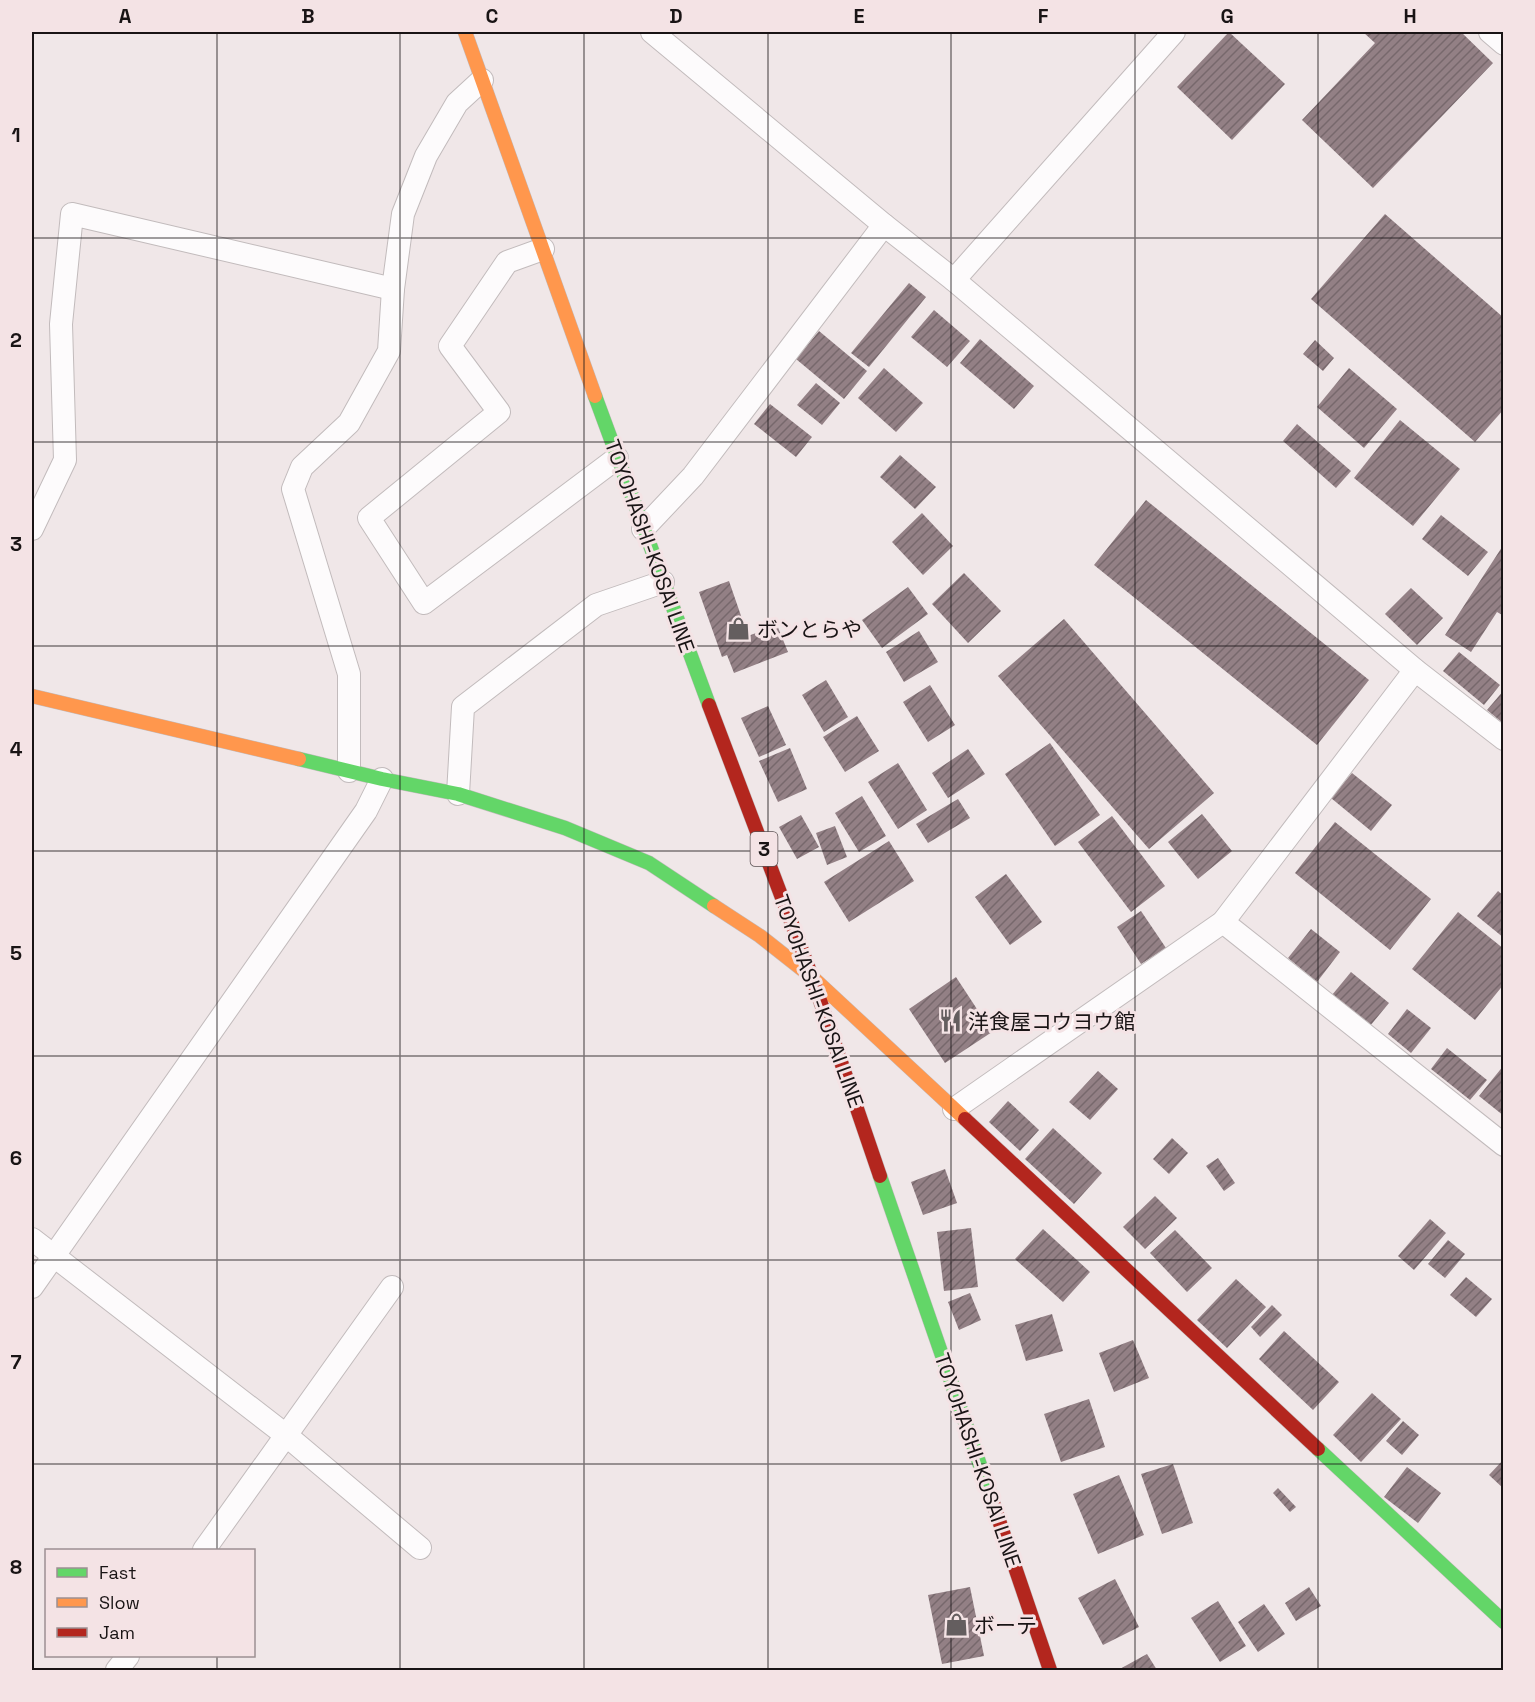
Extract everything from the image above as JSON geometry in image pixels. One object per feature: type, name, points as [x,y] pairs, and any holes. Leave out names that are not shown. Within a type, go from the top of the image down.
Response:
[{"type":"street","name":"TOYOHASHI-KOSAI LINE","points":[[465,32],[643,529],[813,977],[1050,1671]]},
{"type":"street","points":[[652,32],[884,225],[954,280],[1415,670],[1503,739]]},
{"type":"street","points":[[954,280],[1174,32]]},
{"type":"street","points":[[1490,32],[1503,44]]},
{"type":"street","points":[[349,771],[349,674],[293,489],[302,467],[349,423],[389,351],[393,289],[403,214],[426,156],[457,103],[482,80]]},
{"type":"street","points":[[32,529],[65,460],[61,324],[72,214],[393,289]]},
{"type":"street","points":[[643,529],[693,476],[884,225]]},
{"type":"street","points":[[543,249],[507,262],[450,346],[499,412],[369,518],[423,603],[617,458]]},
{"type":"street","points":[[458,794],[463,707],[596,605],[663,582]]},
{"type":"street","points":[[954,1108],[1223,922],[1415,670]]},
{"type":"street","points":[[32,696],[382,779],[458,794],[565,828],[649,863],[760,936],[813,977],[1503,1622]]},
{"type":"street","points":[[32,1287],[366,811],[382,779]]},
{"type":"street","points":[[1223,922],[1503,1145]]},
{"type":"street","points":[[32,1239],[288,1436],[420,1548]]},
{"type":"street","points":[[205,1549],[392,1287]]},
{"type":"street","points":[[117,1671],[127,1657]]},
{"type":"building","points":[[1229,32],[1285,84],[1232,140],[1177,87]]},
{"type":"building","points":[[1363,32],[1461,32],[1493,63],[1373,188],[1302,120],[1375,43]]},
{"type":"building","points":[[1385,214],[1504,318],[1504,409],[1475,442],[1311,299]]},
{"type":"building","points":[[909,283],[926,297],[869,367],[851,353]]},
{"type":"building","points":[[934,310],[970,341],[947,367],[911,337]]},
{"type":"building","points":[[819,331],[867,371],[844,399],[796,359]]},
{"type":"building","points":[[980,339],[1034,386],[1014,409],[960,363]]},
{"type":"building","points":[[1315,340],[1334,358],[1323,371],[1303,354]]},
{"type":"building","points":[[884,368],[923,403],[896,432],[858,398]]},
{"type":"building","points":[[1349,368],[1397,409],[1364,448],[1317,407]]},
{"type":"building","points":[[816,383],[840,403],[822,425],[797,405]]},
{"type":"building","points":[[770,404],[812,437],[796,457],[754,424]]},
{"type":"building","points":[[1400,420],[1460,469],[1413,526],[1354,478]]},
{"type":"building","points":[[1297,424],[1351,471],[1336,488],[1283,441]]},
{"type":"building","points":[[900,455],[936,487],[915,509],[880,477]]},
{"type":"building","points":[[1146,500],[1369,680],[1317,745],[1094,565]]},
{"type":"building","points":[[922,513],[953,546],[923,575],[892,542]]},
{"type":"building","points":[[1441,515],[1488,552],[1468,576],[1422,539]]},
{"type":"building","points":[[1504,544],[1504,616],[1497,612],[1471,652],[1445,635]]},
{"type":"building","points":[[964,573],[1001,611],[968,643],[932,604]]},
{"type":"building","points":[[729,581],[748,636],[777,625],[788,652],[734,673],[727,655],[722,657],[699,592]]},
{"type":"building","points":[[908,587],[928,614],[882,648],[862,620]]},
{"type":"building","points":[[1411,588],[1443,618],[1417,645],[1385,614]]},
{"type":"building","points":[[1064,619],[1214,793],[1149,849],[998,676]]},
{"type":"building","points":[[919,631],[938,662],[904,682],[886,652]]},
{"type":"building","points":[[1459,652],[1500,685],[1484,705],[1443,671]]},
{"type":"building","points":[[826,680],[848,717],[824,732],[802,695]]},
{"type":"building","points":[[930,685],[955,725],[928,742],[903,702]]},
{"type":"building","points":[[1504,690],[1504,724],[1487,710]]},
{"type":"building","points":[[768,706],[786,745],[759,757],[741,718]]},
{"type":"building","points":[[857,716],[879,751],[845,772],[823,737]]},
{"type":"building","points":[[1050,743],[1100,815],[1055,846],[1005,774]]},
{"type":"building","points":[[790,748],[807,789],[778,802],[759,761]]},
{"type":"building","points":[[968,749],[985,774],[948,798],[932,773]]},
{"type":"building","points":[[898,763],[927,810],[898,829],[868,782]]},
{"type":"building","points":[[1352,773],[1392,805],[1371,831],[1331,798]]},
{"type":"building","points":[[862,796],[886,836],[859,852],[835,813]]},
{"type":"building","points":[[958,799],[970,818],[928,843],[916,824]]},
{"type":"building","points":[[1202,814],[1232,851],[1198,879],[1168,842]]},
{"type":"building","points":[[801,815],[819,847],[797,859],[779,827]]},
{"type":"building","points":[[1112,816],[1165,886],[1131,912],[1078,842]]},
{"type":"building","points":[[1335,822],[1431,899],[1390,950],[1295,873]]},
{"type":"building","points":[[835,826],[847,857],[827,865],[816,833]]},
{"type":"building","points":[[889,841],[914,881],[849,922],[824,882]]},
{"type":"building","points":[[1006,874],[1042,922],[1010,945],[975,897]]},
{"type":"building","points":[[1498,891],[1504,896],[1504,938],[1477,916]]},
{"type":"building","points":[[1141,911],[1166,948],[1141,964],[1117,927]]},
{"type":"building","points":[[1458,912],[1504,949],[1504,984],[1475,1020],[1412,969]]},
{"type":"building","points":[[1311,929],[1340,952],[1317,982],[1288,958]]},
{"type":"building","points":[[1351,972],[1389,1003],[1370,1026],[1332,995]]},
{"type":"building","name":"洋食屋コウヨウ館","points":[[956,977],[992,1032],[945,1063],[909,1009]]},
{"type":"building","points":[[1407,1009],[1431,1028],[1411,1053],[1388,1034]]},
{"type":"building","points":[[1447,1048],[1487,1080],[1470,1100],[1431,1069]]},
{"type":"building","points":[[1504,1065],[1504,1116],[1479,1096]]},
{"type":"building","points":[[1098,1071],[1118,1089],[1090,1120],[1069,1102]]},
{"type":"building","points":[[1008,1101],[1039,1130],[1020,1151],[989,1122]]},
{"type":"building","points":[[1053,1128],[1102,1173],[1074,1204],[1025,1159]]},
{"type":"building","points":[[1172,1138],[1188,1153],[1169,1174],[1153,1159]]},
{"type":"building","points":[[1218,1158],[1235,1183],[1224,1191],[1206,1166]]},
{"type":"building","points":[[945,1169],[957,1203],[923,1215],[911,1182]]},
{"type":"building","points":[[1155,1196],[1177,1218],[1145,1249],[1123,1227]]},
{"type":"building","points":[[1430,1219],[1446,1233],[1414,1270],[1398,1256]]},
{"type":"building","points":[[971,1228],[978,1287],[944,1291],[937,1232]]},
{"type":"building","points":[[1043,1229],[1090,1272],[1063,1302],[1015,1259]]},
{"type":"building","points":[[1175,1230],[1212,1268],[1187,1292],[1150,1253]]},
{"type":"building","points":[[1448,1240],[1465,1254],[1445,1278],[1428,1264]]},
{"type":"building","points":[[1466,1277],[1492,1299],[1476,1317],[1450,1295]]},
{"type":"building","points":[[1236,1279],[1266,1307],[1227,1348],[1197,1320]]},
{"type":"building","points":[[970,1293],[981,1320],[959,1330],[948,1302]]},
{"type":"building","points":[[1272,1305],[1282,1315],[1260,1337],[1251,1327]]},
{"type":"building","points":[[1052,1314],[1063,1351],[1026,1361],[1015,1325]]},
{"type":"building","points":[[1284,1331],[1339,1382],[1313,1410],[1259,1359]]},
{"type":"building","points":[[1133,1340],[1149,1378],[1114,1392],[1099,1353]]},
{"type":"building","points":[[1372,1393],[1401,1419],[1361,1462],[1333,1435]]},
{"type":"building","points":[[1089,1399],[1105,1447],[1061,1462],[1044,1414]]},
{"type":"building","points":[[1403,1421],[1419,1435],[1402,1455],[1386,1441]]},
{"type":"building","points":[[1504,1459],[1504,1489],[1489,1475]]},
{"type":"building","points":[[1173,1464],[1193,1523],[1162,1534],[1141,1474]]},
{"type":"building","points":[[1407,1467],[1441,1493],[1418,1523],[1384,1497]]},
{"type":"building","points":[[1119,1475],[1144,1535],[1098,1554],[1073,1494]]},
{"type":"building","points":[[1278,1488],[1296,1507],[1290,1512],[1273,1493]]},
{"type":"building","points":[[1115,1579],[1139,1627],[1103,1645],[1078,1598]]},
{"type":"building","name":"ボーテ","points":[[970,1587],[984,1656],[942,1664],[928,1595]]},
{"type":"building","points":[[1309,1587],[1321,1606],[1296,1621],[1285,1603]]},
{"type":"building","points":[[1218,1601],[1246,1646],[1220,1662],[1191,1618]]},
{"type":"building","points":[[1264,1604],[1285,1634],[1258,1652],[1238,1622]]},
{"type":"building","points":[[1147,1654],[1157,1670],[1118,1670]]},
{"type":"traffic: fast","points":[[595,396],[709,705]]},
{"type":"traffic: fast","points":[[299,759],[458,794],[565,828],[649,863],[714,906]]},
{"type":"traffic: fast","points":[[880,1176],[990,1494]]},
{"type":"traffic: fast","points":[[1318,1449],[1504,1622]]},
{"type":"traffic: slow","points":[[465,32],[595,396]]},
{"type":"traffic: slow","points":[[32,696],[299,759]]},
{"type":"traffic: slow","points":[[714,906],[760,936],[812,977],[965,1119]]},
{"type":"traffic: jam","points":[[709,705],[812,977],[880,1176]]},
{"type":"traffic: jam","points":[[965,1119],[1318,1449]]},
{"type":"traffic: jam","points":[[990,1494],[1050,1670]]},
{"type":"place","name":"ボンとらや","points":[[739,629]]},
{"type":"place","name":"洋食屋コウヨウ館","points":[[950,1021]]},
{"type":"place","name":"ボーテ","points":[[956,1625]]}]
